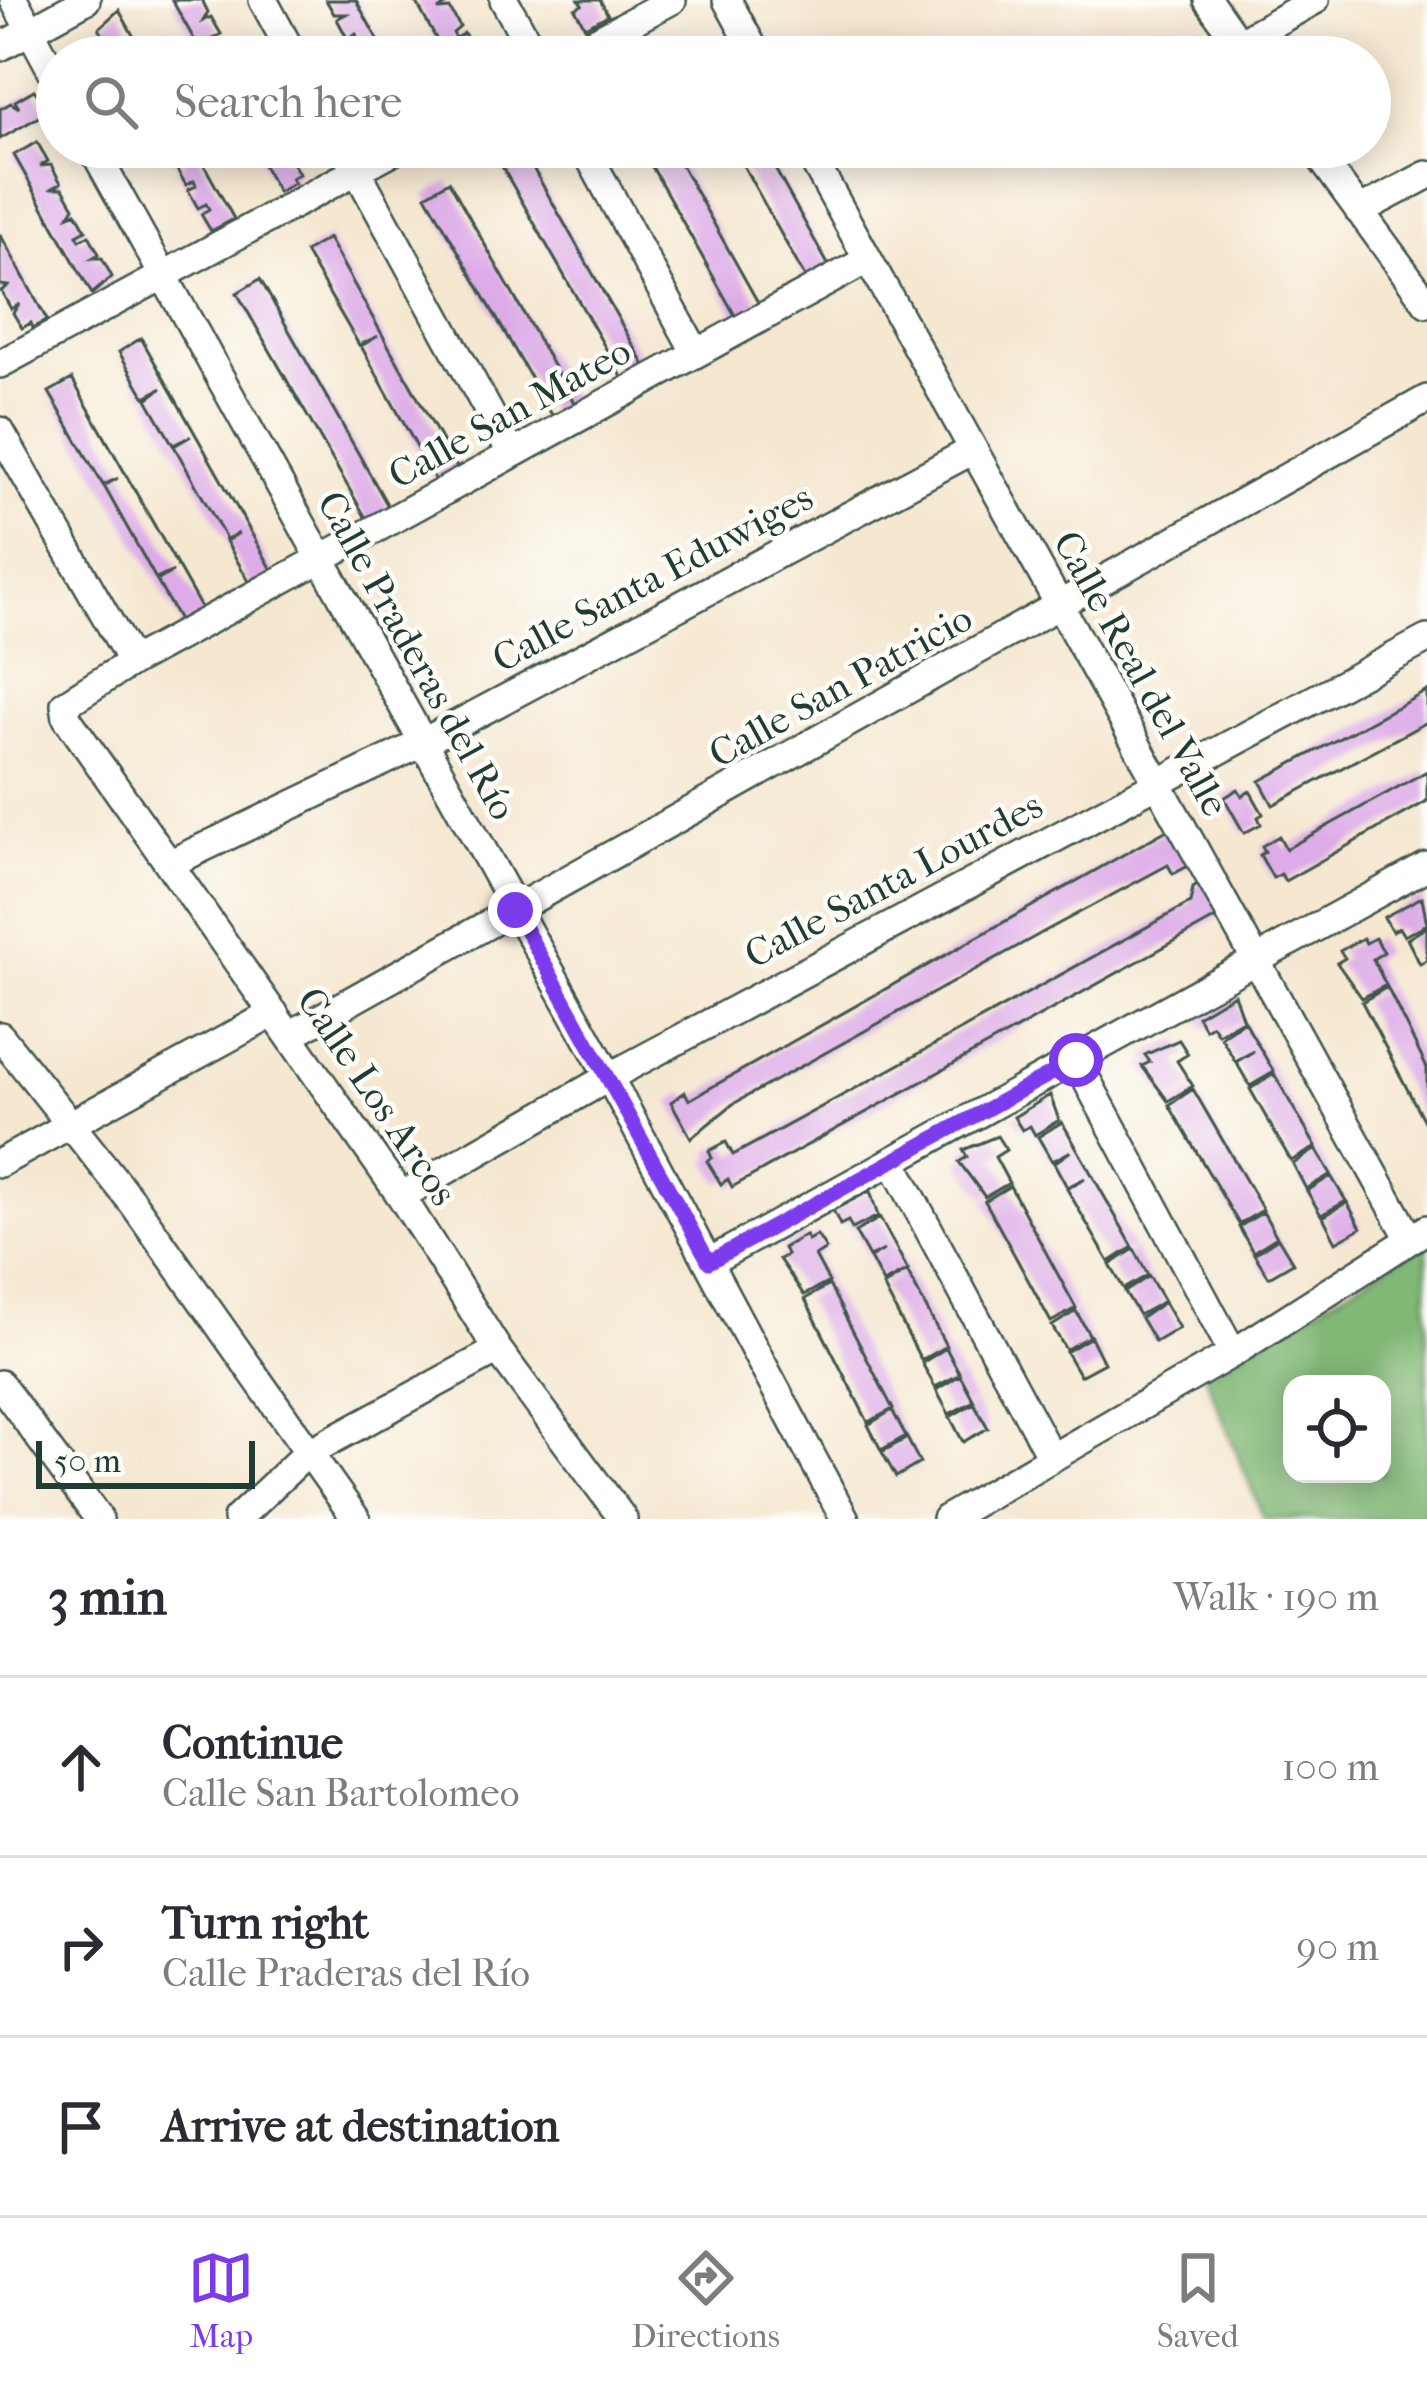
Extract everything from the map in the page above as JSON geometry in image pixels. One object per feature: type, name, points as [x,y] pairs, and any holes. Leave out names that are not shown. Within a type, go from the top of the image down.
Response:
[{"type":"street","points":[[14,0],[36,40]]},
{"type":"street","points":[[0,47],[86,0]]},
{"type":"street","points":[[263,0],[283,36]]},
{"type":"street","points":[[504,0],[524,36]]},
{"type":"street","points":[[605,36],[672,0]]},
{"type":"street","points":[[727,0],[747,36]]},
{"type":"street","points":[[1208,0],[1233,36]]},
{"type":"street","points":[[1263,36],[1315,0]]},
{"type":"street","name":"Calle Praderas del Río","points":[[103,168],[609,1077],[845,1519]]},
{"type":"street","points":[[0,364],[160,275],[335,168]]},
{"type":"street","points":[[355,168],[512,454]]},
{"type":"street","points":[[595,168],[696,353]]},
{"type":"street","name":"Calle Real del Valle","points":[[817,168],[1060,608],[1418,1233]]},
{"type":"street","points":[[1328,168],[1427,303]]},
{"type":"street","points":[[1359,211],[1427,176]]},
{"type":"street","name":"Calle San Mateo","points":[[66,711],[132,662],[867,260]]},
{"type":"street","name":"Calle San Patricio","points":[[0,1163],[66,1125],[515,910],[1427,399]]},
{"type":"street","points":[[0,431],[132,662]]},
{"type":"street","name":"Calle Santa Eduwiges","points":[[171,863],[422,743],[973,450]]},
{"type":"street","name":"Calle Santa Lourdes","points":[[401,1196],[609,1077],[1427,639]]},
{"type":"street","name":"Calle Los Arcos","points":[[66,711],[401,1196],[498,1350],[623,1519]]},
{"type":"street","points":[[709,1262],[1427,866]]},
{"type":"street","points":[[0,1036],[66,1125],[133,1203],[356,1519]]},
{"type":"street","points":[[1076,1060],[1233,1354]]},
{"type":"street","points":[[892,1161],[1051,1457]]},
{"type":"street","points":[[946,1519],[1233,1354],[1418,1233]]},
{"type":"street","points":[[237,1519],[306,1454],[498,1350]]},
{"type":"street","points":[[0,1384],[99,1519]]},
{"type":"green space","points":[[1427,1242],[1427,1519],[1264,1519],[1205,1375]]},
{"type":"building","points":[[172,0],[202,0],[208,12],[203,21],[211,17],[221,34],[192,36]]},
{"type":"building","points":[[326,0],[356,0],[376,36],[346,36],[337,19],[346,14],[334,14]]},
{"type":"building","points":[[415,0],[445,0],[447,4],[438,10],[450,9],[460,27],[455,36],[435,36]]},
{"type":"building","points":[[579,0],[600,0],[608,15],[585,27],[575,9],[582,5]]},
{"type":"building","points":[[119,10],[133,36],[103,36],[99,28]]},
{"type":"building","points":[[34,90],[36,119],[0,139],[0,109],[11,103],[19,108],[15,101]]},
{"type":"building","points":[[36,143],[36,168],[53,168],[61,183],[53,188],[63,188],[74,207],[69,215],[76,212],[86,230],[77,235],[80,240],[89,235],[99,254],[92,258],[102,258],[112,277],[92,294],[14,155]]},
{"type":"building","points":[[176,168],[206,168],[234,219],[211,231],[201,214],[209,209],[206,204],[198,208],[188,190],[196,186],[194,181],[186,185]]},
{"type":"building","points":[[265,168],[295,168],[299,174],[291,178],[294,183],[278,192]]},
{"type":"building","points":[[503,168],[533,168],[652,378],[630,391]]},
{"type":"building","points":[[653,168],[683,168],[765,315],[742,328]]},
{"type":"building","points":[[745,168],[775,168],[835,277],[812,290]]},
{"type":"building","points":[[449,181],[582,417],[560,429],[426,195]]},
{"type":"building","points":[[0,234],[47,320],[33,328],[31,323],[22,328],[13,313],[19,304],[11,309],[1,291],[8,286],[0,285]]},
{"type":"building","points":[[328,238],[461,475],[439,487],[361,346],[378,336],[359,345],[305,252]]},
{"type":"building","points":[[260,279],[393,515],[371,527],[237,293]]},
{"type":"building","points":[[141,338],[275,575],[252,587],[226,541],[239,533],[226,539],[174,446],[191,436],[173,445],[147,399],[162,388],[145,397],[119,352]]},
{"type":"building","points":[[72,379],[205,615],[183,627],[157,581],[173,571],[156,579],[104,486],[118,478],[103,485],[49,392]]},
{"type":"building","points":[[1427,691],[1427,722],[1273,805],[1260,781]]},
{"type":"building","points":[[1427,771],[1427,801],[1285,881],[1281,874],[1273,878],[1260,855],[1265,852],[1262,846],[1279,836],[1286,849]]},
{"type":"building","points":[[1238,789],[1242,796],[1250,791],[1263,814],[1258,817],[1261,824],[1244,833],[1224,798]]},
{"type":"building","points":[[1167,830],[1171,836],[1179,832],[1190,865],[1173,874],[1168,865],[1047,930],[733,1104],[691,1138],[671,1102],[685,1092],[689,1100]]},
{"type":"building","points":[[1208,878],[1227,912],[732,1187],[728,1179],[721,1184],[707,1161],[712,1158],[709,1151],[726,1142],[733,1155],[1190,903],[1193,888]]},
{"type":"building","points":[[1422,897],[1427,924],[1404,936],[1399,928],[1392,931],[1384,917]]},
{"type":"building","points":[[1427,927],[1427,960],[1420,964],[1407,939]]},
{"type":"building","points":[[1363,938],[1366,943],[1375,938],[1384,952],[1373,959],[1386,985],[1362,998],[1337,963],[1345,958],[1340,951]]},
{"type":"building","points":[[1387,987],[1427,1068],[1427,1127],[1362,1002]]},
{"type":"building","points":[[1234,994],[1243,1020],[1218,1034],[1212,1025],[1205,1029],[1197,1016]]},
{"type":"building","points":[[1244,1021],[1274,1072],[1250,1086],[1236,1062],[1254,1051],[1235,1061],[1221,1037]]},
{"type":"building","points":[[1179,1040],[1188,1054],[1177,1061],[1193,1086],[1168,1101],[1142,1066],[1150,1062],[1145,1055]]},
{"type":"building","points":[[1274,1074],[1316,1147],[1291,1161],[1250,1089]]},
{"type":"building","points":[[1193,1089],[1263,1210],[1239,1224],[1169,1105]]},
{"type":"building","points":[[1050,1095],[1059,1120],[1035,1135],[1030,1126],[1022,1130],[1014,1117]]},
{"type":"building","points":[[1062,1122],[1133,1247],[1109,1262],[1067,1189],[1085,1178],[1067,1187],[1054,1163],[1071,1151],[1052,1161],[1038,1137]]},
{"type":"building","points":[[997,1136],[1006,1150],[995,1157],[1009,1183],[985,1197],[959,1162],[967,1157],[963,1150]]},
{"type":"building","points":[[1316,1149],[1331,1174],[1306,1189],[1293,1164]]},
{"type":"building","points":[[1331,1176],[1346,1201],[1321,1215],[1307,1191]]},
{"type":"building","points":[[1010,1186],[1076,1308],[1051,1322],[985,1201]]},
{"type":"building","points":[[870,1191],[878,1216],[852,1229],[848,1221],[840,1225],[833,1210]]},
{"type":"building","points":[[1347,1202],[1361,1228],[1336,1242],[1323,1217]]},
{"type":"building","points":[[1263,1212],[1277,1237],[1253,1252],[1239,1227]]},
{"type":"building","points":[[880,1218],[908,1270],[883,1283],[870,1258],[884,1250],[869,1257],[855,1232]]},
{"type":"building","points":[[805,1235],[808,1240],[817,1235],[826,1249],[815,1256],[829,1282],[804,1295],[779,1259],[787,1255],[783,1248]]},
{"type":"building","points":[[1278,1238],[1293,1263],[1269,1277],[1254,1254]]},
{"type":"building","points":[[1134,1249],[1148,1275],[1124,1289],[1110,1265]]},
{"type":"building","points":[[907,1271],[946,1346],[921,1360],[883,1286]]},
{"type":"building","points":[[1149,1276],[1164,1301],[1139,1315],[1125,1292]]},
{"type":"building","points":[[829,1285],[893,1409],[868,1422],[805,1299]]},
{"type":"building","points":[[1164,1302],[1179,1328],[1155,1342],[1141,1318]]},
{"type":"building","points":[[1076,1311],[1090,1336],[1066,1350],[1052,1326]]},
{"type":"building","points":[[1091,1337],[1104,1363],[1080,1376],[1066,1352]]},
{"type":"building","points":[[946,1348],[960,1374],[935,1387],[922,1363]]},
{"type":"building","points":[[960,1375],[974,1401],[949,1414],[936,1390]]},
{"type":"building","points":[[974,1403],[988,1428],[963,1442],[950,1417]]},
{"type":"building","points":[[892,1410],[906,1436],[881,1450],[868,1425]]},
{"type":"building","points":[[907,1438],[920,1463],[896,1477],[882,1452]]},
{"type":"route","points":[[515,910],[709,1262],[1076,1060]]}]
